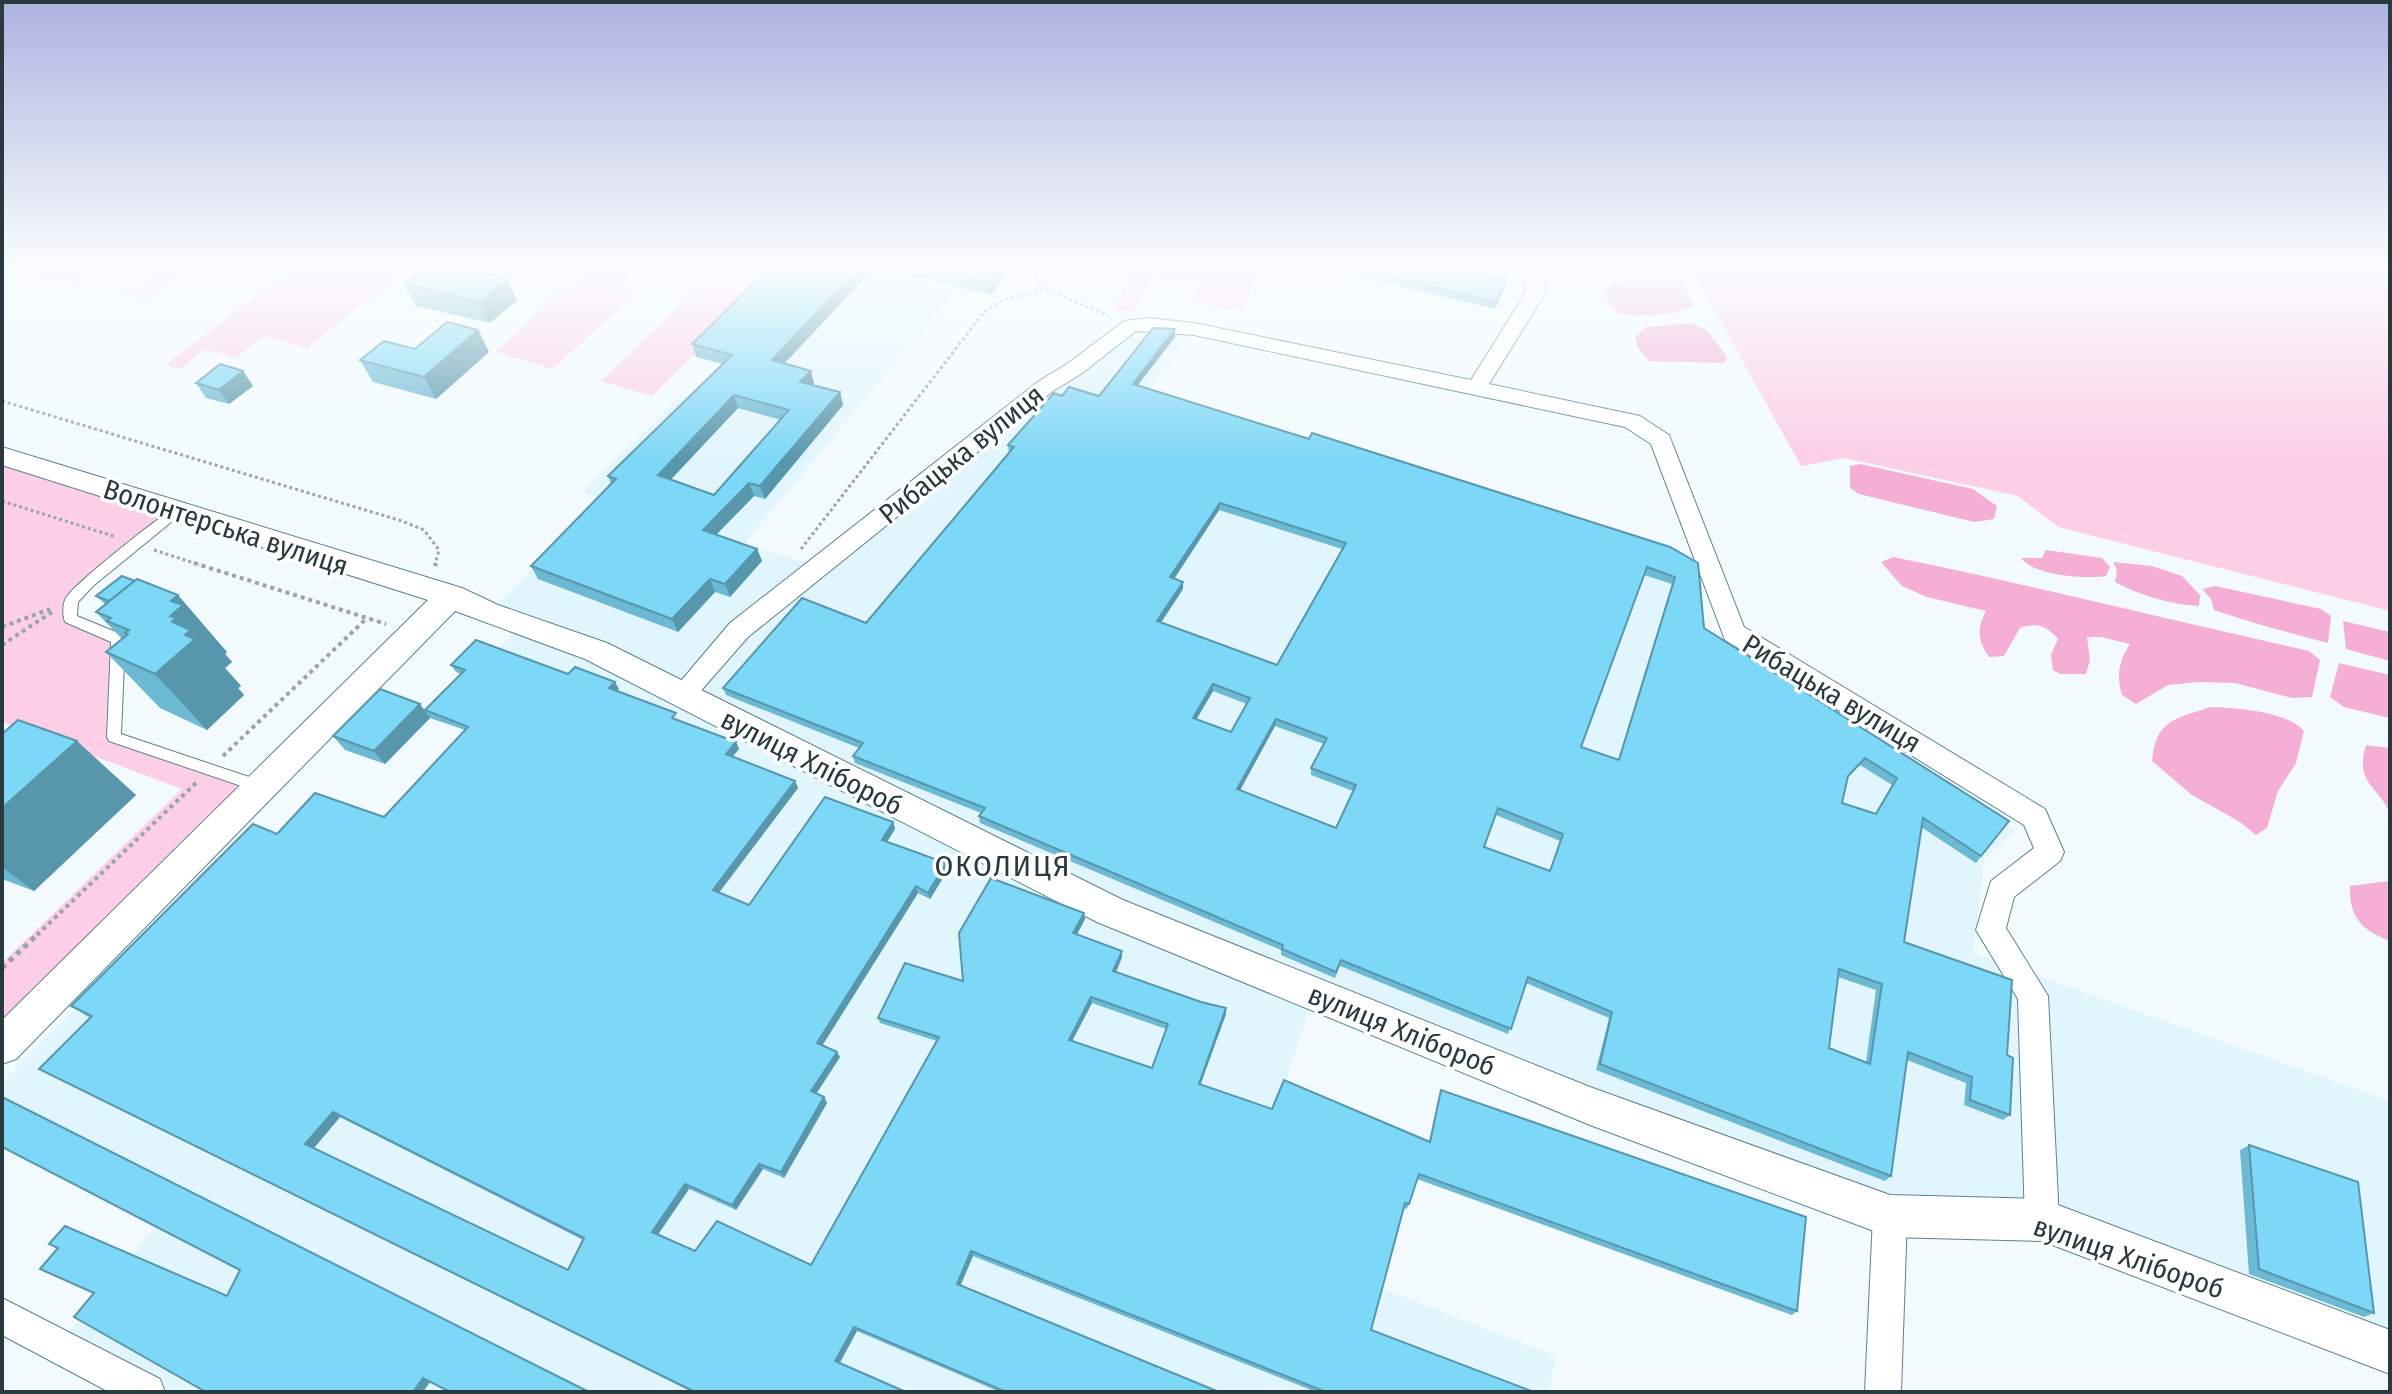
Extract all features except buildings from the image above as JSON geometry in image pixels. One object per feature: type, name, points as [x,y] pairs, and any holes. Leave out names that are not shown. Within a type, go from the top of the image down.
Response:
[{"type":"street","name":"Рибацька вулиця","points":[[682,695],[739,630],[1046,386],[1123,331]]},
{"type":"street","name":"Рибацька вулиця","points":[[1204,331],[1632,421],[1661,440],[1734,633],[2035,817],[2050,852],[2001,890],[1991,930],[2033,996],[2042,1220]]},
{"type":"street","points":[[1477,387],[1512,331]]},
{"type":"street","name":"Волонтерська вулиця","points":[[2,456],[439,594]]},
{"type":"street","points":[[4,1041],[415,632],[439,594]]},
{"type":"street","name":"вулиця Хлібороб","points":[[439,594],[596,651],[1110,911],[1590,1106],[1890,1216],[2042,1220],[2390,1352]]},
{"type":"street","points":[[1883,1392],[1890,1216]]},
{"type":"street","points":[[2,1316],[147,1392]]},
{"type":"lane","points":[[177,511],[88,583],[71,601],[70,619],[118,639],[114,737],[261,786]]},
{"type":"path","points":[[800,551],[970,331]]},
{"type":"path","points":[[2,401],[424,530],[439,550],[439,594]]},
{"type":"path","points":[[2,501],[415,632]]},
{"type":"path","points":[[2,627],[71,601]]},
{"type":"path","points":[[2,645],[71,601]]},
{"type":"path","points":[[2,968],[367,618]]},
{"type":"shaded area","points":[[210,331],[328,331],[307,348],[264,336],[236,358],[205,349],[180,369],[165,365]]},
{"type":"shaded area","points":[[518,331],[594,331],[553,369],[496,352]]},
{"type":"shaded area","points":[[653,331],[719,331],[652,396],[601,381]]},
{"type":"shaded area","points":[[775,331],[922,331],[743,545],[821,566],[1074,369],[1136,334],[1185,340],[1150,390],[1678,549],[1701,576],[1705,629],[2015,830],[1984,860],[1973,953],[2390,1101],[2390,1352],[2042,1220],[1890,1216],[1314,995],[1236,1232],[1556,1356],[1549,1392],[147,1392],[58,1346],[172,1206],[2,1126],[2,1082],[258,828],[351,860],[493,708],[454,695],[521,625],[487,613],[605,500],[583,492],[681,394],[692,398]]},
{"type":"shaded area","points":[[1641,331],[1708,331],[1727,357],[1724,363],[1649,361],[1638,348],[1635,338]]},
{"type":"shaded area","points":[[1726,331],[2390,331],[2390,611],[2058,527],[2018,496],[1844,458],[1801,466]]},
{"type":"shaded area","points":[[2,456],[177,511],[71,601],[70,619],[118,639],[115,737],[261,786],[2,1036],[2,963],[182,789],[2,722]]},
{"type":"shaded area","points":[[1860,464],[1973,489],[1997,506],[1994,519],[1974,522],[1859,494],[1850,488],[1850,466]]},
{"type":"shaded area","points":[[2046,550],[2102,558],[2110,567],[2106,576],[2073,576],[2037,569],[2021,558],[2042,558]]},
{"type":"shaded area","points":[[1893,557],[2309,651],[2320,660],[2312,697],[2292,698],[2235,683],[2199,682],[2168,685],[2136,704],[2122,695],[2119,681],[2121,662],[2130,644],[2087,637],[2090,660],[2086,674],[2060,674],[2053,670],[2051,655],[2058,639],[2046,628],[2037,625],[2020,628],[2004,656],[1989,657],[1980,634],[1986,611],[1927,597],[1902,586],[1881,562]]},
{"type":"shaded area","points":[[2113,562],[2152,566],[2182,576],[2200,595],[2199,606],[2156,598],[2115,582],[2117,570]]},
{"type":"shaded area","points":[[2215,586],[2321,609],[2331,616],[2328,643],[2214,610],[2211,599],[2202,589]]},
{"type":"shaded area","points":[[2343,621],[2390,632],[2390,661],[2346,649]]},
{"type":"shaded area","points":[[2339,663],[2390,675],[2390,718],[2344,707],[2330,697]]},
{"type":"shaded area","points":[[2211,707],[2274,715],[2296,724],[2304,731],[2296,763],[2278,791],[2267,828],[2256,835],[2240,822],[2192,795],[2152,761],[2154,747],[2163,729],[2178,718]]},
{"type":"shaded area","points":[[2366,745],[2390,748],[2390,812],[2365,775],[2363,757]]},
{"type":"shaded area","points":[[2390,881],[2390,941],[2371,932],[2359,921],[2352,906],[2350,886]]},
{"type":"district","name":"ОКОЛИЦЯ","points":[[1003,866]]}]
